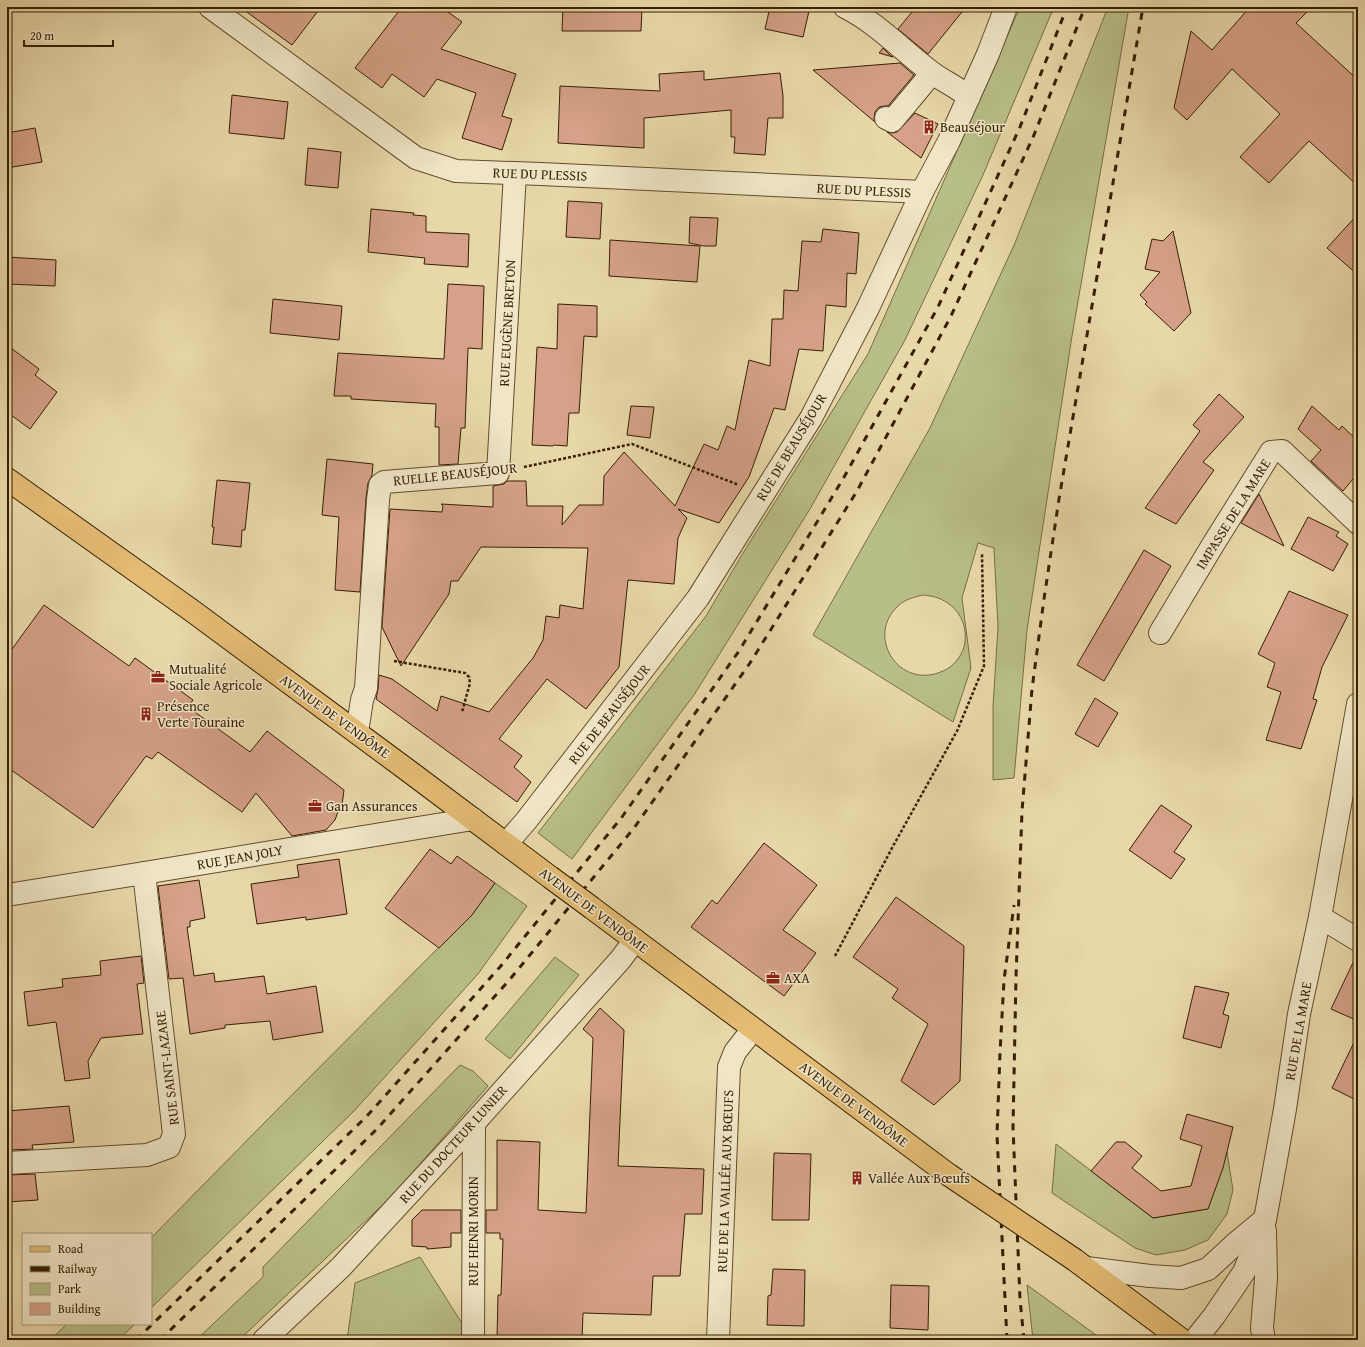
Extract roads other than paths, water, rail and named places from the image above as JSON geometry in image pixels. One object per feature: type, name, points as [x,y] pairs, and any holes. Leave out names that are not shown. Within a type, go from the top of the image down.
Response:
[{"type":"main road","name":"AVENUE DE VENDÔME","points":[[7,479],[191,610],[357,732],[949,1175],[1080,1264],[1182,1340]]},
{"type":"street","name":"RUE DU PLESSIS","points":[[210,7],[416,158],[456,171],[922,192]]},
{"type":"street","points":[[845,7],[861,15],[932,73],[958,88],[969,97]]},
{"type":"street","name":"RUE DE BEAUSÉJOUR","points":[[506,844],[526,821],[698,598],[811,418],[868,308],[922,192],[949,141],[988,54],[1006,7]]},
{"type":"street","points":[[886,118],[892,122],[932,73]]},
{"type":"street","name":"RUE EUGÈNE BRETON","points":[[498,473],[515,173]]},
{"type":"street","name":"IMPASSE DE LA MARE","points":[[1160,633],[1271,452],[1282,451],[1358,523]]},
{"type":"street","name":"RUELLE BEAUSÉJOUR","points":[[357,732],[362,700],[366,688],[380,485],[384,482],[498,473]]},
{"type":"street","name":"RUE DE LA MARE","points":[[1195,1340],[1214,1316],[1244,1272],[1265,1220],[1285,1109],[1299,1014],[1320,917],[1358,704]]},
{"type":"street","name":"RUE JEAN JOLY","points":[[7,894],[473,819]]},
{"type":"street","name":"RUE SAINT-LAZARE","points":[[7,1163],[147,1155],[169,1147],[174,1134],[144,873]]},
{"type":"street","points":[[1320,917],[1358,940]]},
{"type":"street","name":"RUE DU DOCTEUR LUNIER","points":[[264,1340],[341,1267],[474,1123],[613,968],[635,940]]},
{"type":"street","name":"RUE DE LA VALLÉE AUX BŒUFS","points":[[718,1340],[729,1067],[735,1052],[753,1029]]},
{"type":"street","name":"RUE HENRI MORIN","points":[[473,1340],[474,1123]]},
{"type":"street","points":[[1080,1264],[1150,1276],[1181,1278],[1208,1269],[1235,1244],[1265,1220]]},
{"type":"street","points":[[1264,1340],[1262,1328],[1266,1279],[1265,1220]]},
{"type":"railway","points":[[152,1324],[367,1116],[500,967],[622,817],[739,651],[843,479],[938,307],[1020,127],[1067,7]]},
{"type":"railway","points":[[160,1340],[377,1129],[511,978],[634,828],[750,663],[857,491],[951,316],[1034,135],[1085,7]]},
{"type":"railway","points":[[1024,1340],[1020,1299],[1013,1127],[1016,977],[1022,811],[1032,689],[1059,499],[1143,7]]},
{"type":"railway","points":[[1007,1340],[997,1135],[1004,980],[1014,905]]},
{"type":"railway","points":[[136,1340],[151,1325]]},
{"type":"place","name":"Beauséjour","points":[[929,127]]},
{"type":"place","name":"Mutualité Sociale Agricole","points":[[158,677]]},
{"type":"place","name":"Présence Verte Touraine","points":[[146,714]]},
{"type":"place","name":"Gan Assurances","points":[[315,806]]},
{"type":"place","name":"AXA","points":[[773,978]]},
{"type":"place","name":"Vallée Aux Bœufs","points":[[857,1178]]}]
